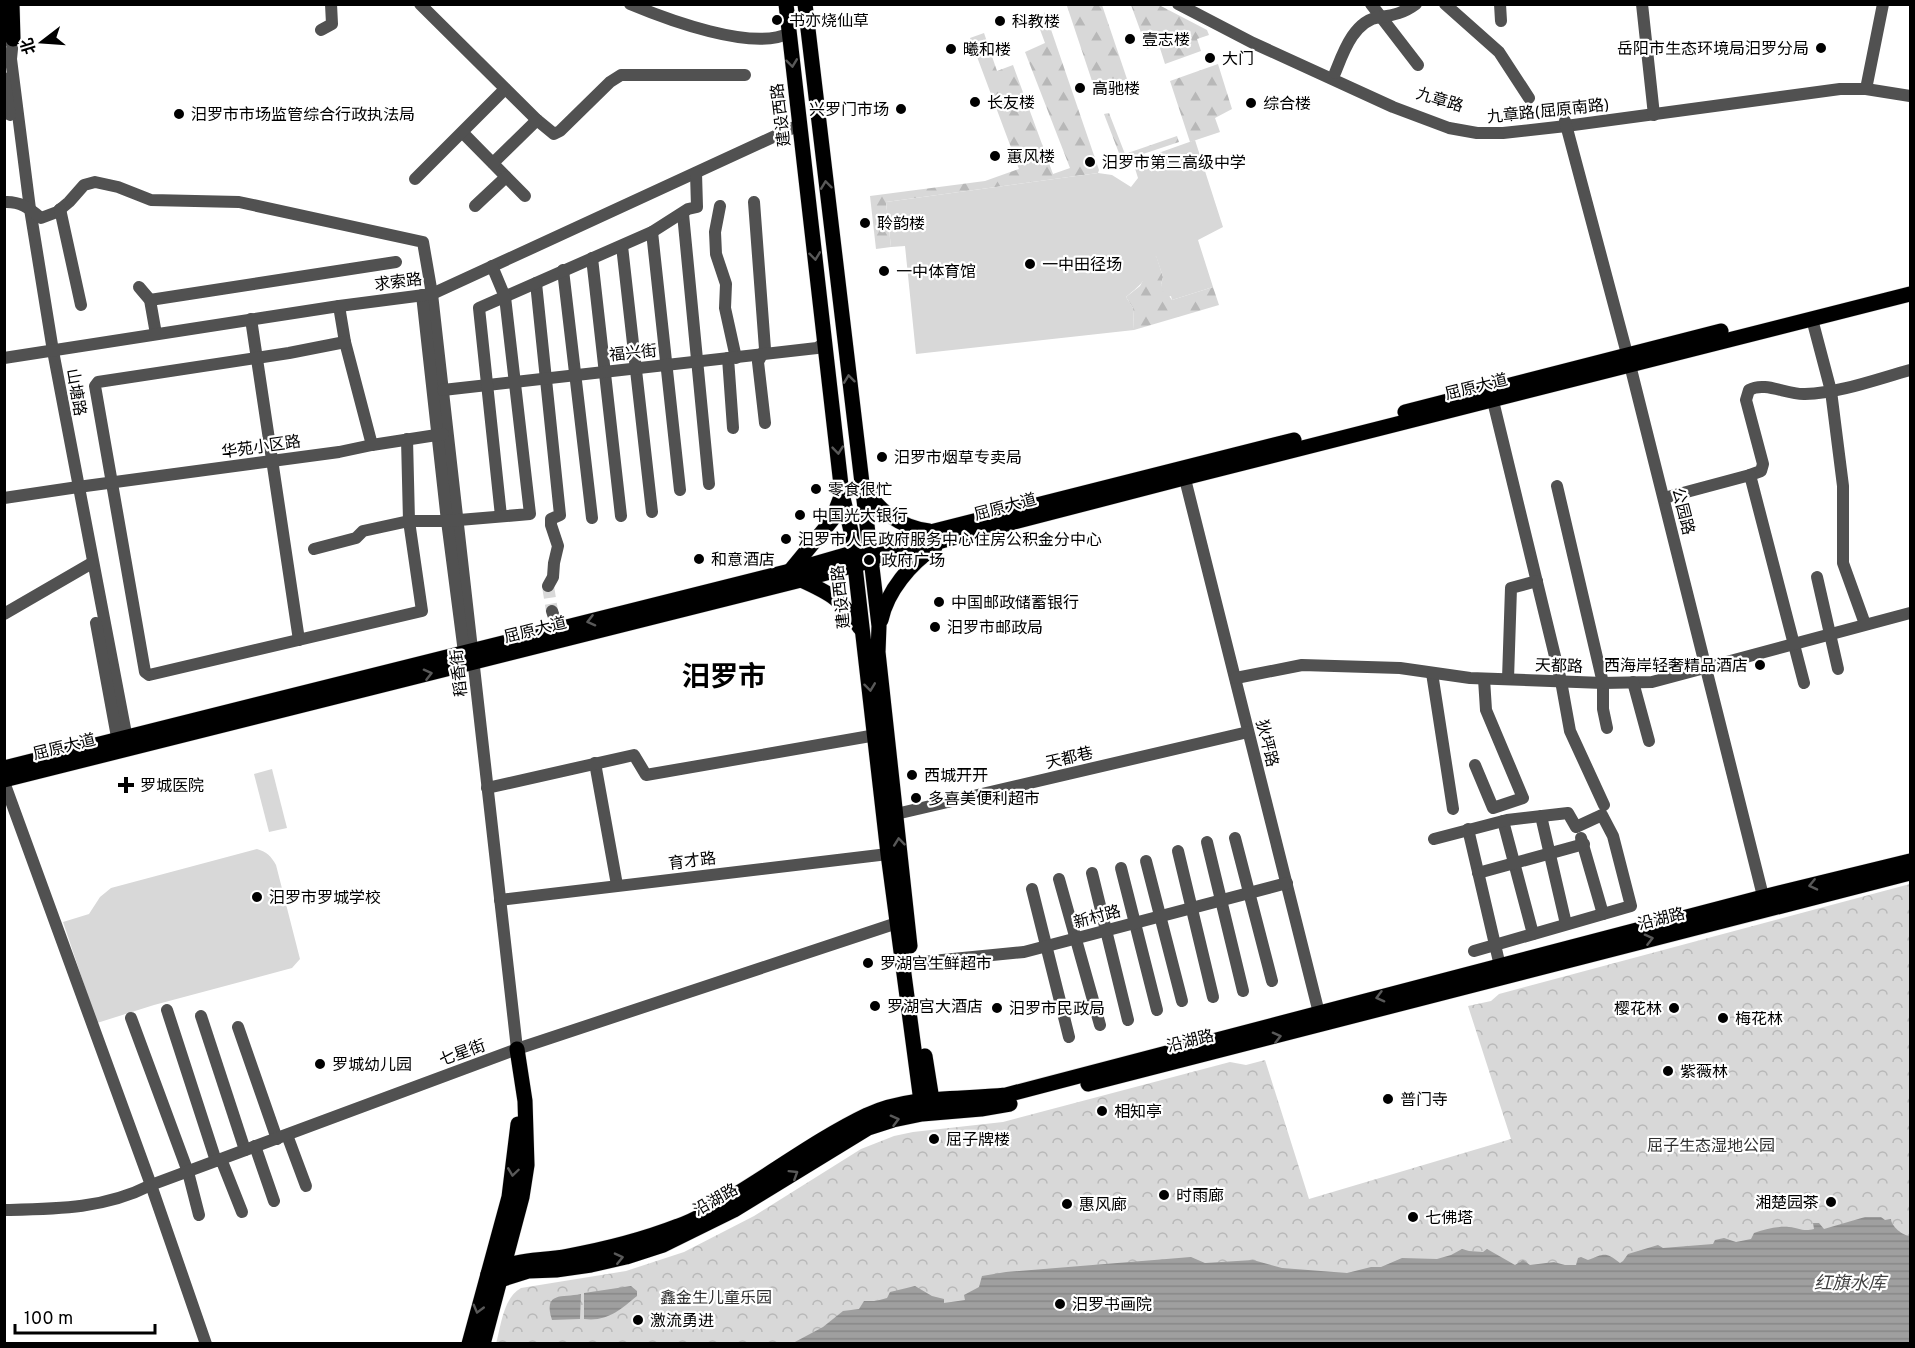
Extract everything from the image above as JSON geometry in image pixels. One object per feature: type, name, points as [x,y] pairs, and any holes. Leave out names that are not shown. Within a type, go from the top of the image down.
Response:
[{"type":"main road","points":[[9,39],[12,4]]},
{"type":"main road","name":"建设西路","points":[[786,4],[842,494],[851,531],[888,854],[927,1106]]},
{"type":"main road","name":"建设西路","points":[[805,4],[879,626],[878,652],[927,1106]]},
{"type":"main road","name":"屈原大道","points":[[870,555],[945,540],[1183,473],[1628,360],[1911,283]]},
{"type":"main road","name":"屈原大道","points":[[4,768],[123,744],[796,576],[870,555],[932,531],[1493,401],[1628,360],[1911,294]]},
{"type":"main road","points":[[860,479],[870,498],[890,515],[907,526],[932,531]]},
{"type":"main road","points":[[842,494],[832,520],[796,576],[823,590],[845,606],[861,629]]},
{"type":"main road","points":[[879,626],[888,600],[912,566],[920,557],[945,540]]},
{"type":"main road","name":"屈原大道","points":[[469,658],[558,629],[796,576]]},
{"type":"main road","name":"屈原大道","points":[[4,781],[123,744]]},
{"type":"main road","name":"沿湖路","points":[[497,1273],[525,1260],[557,1258],[602,1250],[681,1225],[868,1122],[893,1120],[927,1106],[1006,1095],[1490,980],[1911,861]]},
{"type":"main road","name":"沿湖路","points":[[1320,1019],[1500,966],[1765,903],[1911,873]]},
{"type":"main road","points":[[469,1344],[513,1232],[527,1165],[525,1101],[514,1050]]},
{"type":"main road","points":[[483,1344],[497,1273],[519,1120],[514,1050]]},
{"type":"main road","name":"沿湖路","points":[[497,1273],[556,1270],[626,1257],[663,1245],[734,1210],[868,1122]]},
{"type":"main road","points":[[513,1232],[517,1250],[525,1260]]},
{"type":"street","points":[[321,30],[332,24],[331,4]]},
{"type":"street","points":[[420,4],[549,132],[554,134],[560,132],[610,82],[621,75],[745,75]]},
{"type":"street","points":[[630,4],[716,33],[751,38],[781,37],[789,33]]},
{"type":"street","name":"九章路(屈原南路)","points":[[1178,4],[1253,43],[1382,102],[1440,125],[1486,133],[1503,133],[1566,123]]},
{"type":"street","name":"九章路","points":[[1195,4],[1397,103],[1447,122],[1475,126],[1503,127],[1566,123],[1838,85],[1911,91]]},
{"type":"street","points":[[1371,4],[1418,65]]},
{"type":"street","points":[[1335,73],[1349,40],[1368,23],[1380,16],[1402,13],[1416,4]]},
{"type":"street","points":[[1445,4],[1499,51],[1529,98]]},
{"type":"street","points":[[1500,4],[1501,21]]},
{"type":"street","points":[[1642,4],[1653,112]]},
{"type":"street","points":[[1883,4],[1867,87],[1911,96]]},
{"type":"street","name":"山塘路","points":[[9,39],[26,207]]},
{"type":"street","name":"山塘路","points":[[4,78],[49,351],[123,744]]},
{"type":"street","points":[[415,180],[505,89]]},
{"type":"street","points":[[493,164],[537,120]]},
{"type":"street","name":"公园路","points":[[1566,123],[1664,498],[1765,903]]},
{"type":"street","name":"求索路","points":[[4,358],[427,294],[800,124]]},
{"type":"street","points":[[463,133],[525,196]]},
{"type":"street","points":[[501,516],[479,308],[622,246],[652,232],[688,209],[697,207],[696,173]]},
{"type":"street","points":[[476,206],[507,177]]},
{"type":"street","points":[[4,202],[16,201],[41,218],[60,209],[84,185],[95,182],[118,187],[151,200],[239,202],[423,242],[442,434]]},
{"type":"street","points":[[754,202],[765,349],[758,362],[765,423]]},
{"type":"street","points":[[720,206],[715,232],[716,254],[726,284],[725,308],[732,358],[733,428]]},
{"type":"street","points":[[60,209],[81,305]]},
{"type":"street","points":[[682,214],[709,484]]},
{"type":"street","points":[[652,232],[680,490]]},
{"type":"street","points":[[622,246],[652,512]]},
{"type":"street","points":[[592,258],[621,516]]},
{"type":"street","points":[[150,300],[396,262]]},
{"type":"street","points":[[314,549],[356,538],[363,531],[409,521],[452,521],[530,514],[505,297],[492,266]]},
{"type":"street","points":[[563,270],[592,518]]},
{"type":"street","points":[[536,283],[560,515],[551,519],[558,546],[553,577],[548,586]]},
{"type":"street","points":[[140,287],[150,300],[156,334]]},
{"type":"street","name":"稻香街","points":[[427,294],[443,390],[442,434],[487,788],[514,1050]]},
{"type":"street","points":[[339,306],[345,342],[372,445]]},
{"type":"street","points":[[1812,318],[1831,391],[1843,486],[1843,563],[1865,624]]},
{"type":"street","points":[[251,320],[298,640]]},
{"type":"street","points":[[345,342],[96,384],[145,672],[149,675],[422,611],[409,521],[407,439]]},
{"type":"street","name":"福兴街","points":[[443,390],[817,348],[826,342]]},
{"type":"street","points":[[1664,498],[1761,471],[1763,464],[1746,400],[1749,390],[1762,387],[1792,394],[1831,391],[1911,370]]},
{"type":"street","points":[[1493,401],[1561,681],[1570,731],[1604,805]]},
{"type":"street","name":"华苑小区路","points":[[4,498],[339,452],[442,434]]},
{"type":"street","name":"狄坪路","points":[[1183,473],[1320,1019]]},
{"type":"street","points":[[1750,475],[1804,683]]},
{"type":"street","points":[[1557,486],[1603,683],[1606,728]]},
{"type":"street","points":[[4,614],[89,566]]},
{"type":"street","points":[[1817,577],[1838,669]]},
{"type":"street","points":[[1508,680],[1511,588],[1537,581]]},
{"type":"street","points":[[552,610],[558,629]]},
{"type":"street","name":"天都路","points":[[1236,678],[1302,665],[1400,668],[1484,679],[1603,683],[1652,682],[1911,613]]},
{"type":"street","points":[[469,658],[514,1050]]},
{"type":"street","points":[[1432,673],[1453,809]]},
{"type":"street","points":[[1475,765],[1493,808],[1523,798],[1486,710],[1484,679]]},
{"type":"street","points":[[1633,682],[1649,741]]},
{"type":"street","name":"天都巷","points":[[896,814],[1248,732]]},
{"type":"street","points":[[487,788],[634,755],[646,775],[876,735]]},
{"type":"street","points":[[595,763],[617,885]]},
{"type":"street","points":[[4,781],[151,1185],[206,1344]]},
{"type":"street","points":[[1434,839],[1503,821],[1568,813],[1584,844],[1603,914]]},
{"type":"street","points":[[1474,951],[1631,906],[1613,836],[1602,815],[1576,827]]},
{"type":"street","points":[[1540,816],[1566,924]]},
{"type":"street","points":[[1503,821],[1533,934]]},
{"type":"street","points":[[1468,830],[1500,966]]},
{"type":"street","points":[[1235,838],[1272,981]]},
{"type":"street","points":[[1207,842],[1243,991]]},
{"type":"street","points":[[1478,873],[1584,844]]},
{"type":"street","points":[[1178,851],[1213,998]]},
{"type":"street","name":"育才路","points":[[500,900],[888,854]]},
{"type":"street","points":[[1146,861],[1182,1001]]},
{"type":"street","points":[[1121,868],[1156,1010]]},
{"type":"street","points":[[1092,873],[1128,1020]]},
{"type":"street","points":[[1059,879],[1100,1025]]},
{"type":"street","name":"新村路","points":[[912,963],[1024,952],[1287,884]]},
{"type":"street","points":[[1032,889],[1068,1037]]},
{"type":"street","name":"七星街","points":[[4,1210],[69,1209],[129,1197],[151,1185],[514,1050],[897,923]]},
{"type":"street","points":[[167,1010],[218,1160],[242,1212]]},
{"type":"street","points":[[201,1016],[250,1148],[274,1201]]},
{"type":"street","points":[[131,1018],[188,1172],[199,1215]]},
{"type":"street","points":[[238,1027],[282,1137],[306,1186]]},
{"type":"green space","points":[[1073,4],[1102,5],[1127,79],[1095,90],[1067,6]]},
{"type":"green space","points":[[1131,5],[1159,5],[1207,30],[1209,35],[1197,39],[1201,51],[1165,64],[1159,45],[1147,49]]},
{"type":"green space","points":[[1045,12],[1099,170],[1098,173],[886,202],[891,247],[876,249],[870,196],[985,181],[1019,169],[970,38],[984,33],[997,71],[1013,65],[1053,174],[1070,168],[1025,52],[1045,43],[1038,24]]},
{"type":"green space","points":[[1218,64],[1232,109],[1215,118],[1220,132],[1190,142],[1170,81]]},
{"type":"green space","points":[[1109,113],[1125,154],[1177,136],[1179,142],[1122,161],[1104,114]]},
{"type":"green space","name":"一中田径场","points":[[1195,140],[1223,227],[1198,240],[1213,287],[1172,300],[1171,296],[1165,298],[1161,285],[1163,277],[1156,256],[1144,280],[1126,297],[1133,308],[1134,330],[916,354],[905,246],[891,247],[886,202],[1098,173],[1112,175],[1131,187],[1138,178],[1133,162]]},
{"type":"green space","points":[[1156,255],[1163,277],[1161,285],[1172,300],[1213,287],[1219,305],[1134,330],[1133,308],[1126,297],[1140,286]]},
{"type":"green space","points":[[272,769],[287,828],[269,832],[254,774]]},
{"type":"green space","points":[[257,849],[268,855],[276,865],[300,959],[292,968],[154,1005],[97,1023],[63,922],[89,914],[100,897],[111,888]]},
{"type":"green space","name":"屈子生态湿地公园","points":[[1910,884],[1910,1343],[496,1344],[506,1305],[521,1288],[626,1271],[684,1252],[754,1216],[861,1149],[894,1136],[1003,1122],[1230,1062],[1246,1065],[1265,1060],[1309,1199],[1511,1139],[1468,1006],[1491,1001],[1499,994]]},
{"type":"water","name":"红旗水库","points":[[1865,1217],[1891,1219],[1898,1230],[1910,1236],[1910,1343],[793,1343],[823,1327],[843,1311],[859,1309],[864,1301],[887,1298],[890,1292],[915,1286],[932,1296],[944,1299],[944,1303],[965,1300],[964,1295],[979,1287],[982,1276],[1006,1272],[1191,1257],[1205,1263],[1253,1260],[1282,1268],[1347,1273],[1381,1267],[1402,1258],[1437,1259],[1462,1249],[1483,1252],[1487,1249],[1515,1265],[1523,1260],[1530,1265],[1554,1262],[1576,1265],[1578,1258],[1588,1260],[1604,1255],[1620,1263],[1628,1254],[1658,1245],[1663,1248],[1713,1244],[1715,1240],[1724,1238],[1736,1242],[1751,1239],[1754,1233],[1771,1228],[1792,1227],[1810,1230],[1814,1229],[1813,1223],[1819,1223],[1824,1229]]},
{"type":"water","points":[[631,1286],[637,1291],[637,1296],[619,1310],[600,1319],[584,1319],[584,1293]]},
{"type":"water","points":[[581,1294],[580,1319],[552,1320],[550,1304],[552,1300],[561,1296]]},
{"type":"tunnel","points":[[548,586],[552,611]]},
{"type":"place","name":"书亦烧仙草","points":[[777,20]]},
{"type":"place","name":"科教楼","points":[[1000,21]]},
{"type":"place","name":"壹志楼","points":[[1130,39]]},
{"type":"place","name":"岳阳市生态环境局汨罗分局","points":[[1821,48]]},
{"type":"place","name":"曦和楼","points":[[951,49]]},
{"type":"place","name":"大门","points":[[1210,58]]},
{"type":"place","name":"高驰楼","points":[[1080,88]]},
{"type":"place","name":"长友楼","points":[[975,102]]},
{"type":"place","name":"综合楼","points":[[1251,103]]},
{"type":"place","name":"兴罗门市场","points":[[901,109]]},
{"type":"place","name":"汨罗市市场监管综合行政执法局","points":[[179,114]]},
{"type":"place","name":"蕙风楼","points":[[995,156]]},
{"type":"place","name":"汨罗市第三高级中学","points":[[1090,162]]},
{"type":"place","name":"聆韵楼","points":[[865,223]]},
{"type":"place","name":"一中田径场","points":[[1030,264]]},
{"type":"place","name":"一中体育馆","points":[[884,271]]},
{"type":"place","name":"汨罗市烟草专卖局","points":[[882,457]]},
{"type":"place","name":"零食很忙","points":[[816,489]]},
{"type":"place","name":"中国光大银行","points":[[800,515]]},
{"type":"place","name":"汨罗市人民政府服务中心住房公积金分中心","points":[[786,539]]},
{"type":"place","name":"和意酒店","points":[[699,559]]},
{"type":"place","name":"政府广场","points":[[869,560]]},
{"type":"place","name":"中国邮政储蓄银行","points":[[939,602]]},
{"type":"place","name":"汨罗市邮政局","points":[[935,627]]},
{"type":"place","name":"西海岸轻奢精品酒店","points":[[1760,665]]},
{"type":"place","name":"西城开开","points":[[912,775]]},
{"type":"place","name":"罗城医院","points":[[126,785]]},
{"type":"place","name":"多喜美便利超市","points":[[916,798]]},
{"type":"place","name":"汨罗市罗城学校","points":[[257,897]]},
{"type":"place","name":"罗湖宫生鲜超市","points":[[868,963]]},
{"type":"place","name":"罗湖宫大酒店","points":[[875,1006]]},
{"type":"place","name":"汨罗市民政局","points":[[997,1008]]},
{"type":"place","name":"樱花林","points":[[1674,1008]]},
{"type":"place","name":"梅花林","points":[[1723,1018]]},
{"type":"place","name":"罗城幼儿园","points":[[320,1064]]},
{"type":"place","name":"紫薇林","points":[[1668,1071]]},
{"type":"place","name":"普门寺","points":[[1388,1099]]},
{"type":"place","name":"相知亭","points":[[1102,1111]]},
{"type":"place","name":"屈子牌楼","points":[[934,1139]]},
{"type":"place","name":"时雨廊","points":[[1164,1195]]},
{"type":"place","name":"湘楚园·茶","points":[[1831,1202]]},
{"type":"place","name":"惠风廊","points":[[1067,1204]]},
{"type":"place","name":"七佛塔","points":[[1413,1217]]},
{"type":"place","name":"汨罗书画院","points":[[1060,1304]]},
{"type":"place","name":"激流勇进","points":[[638,1320]]},
{"type":"district","name":"汨罗市","points":[[724,676]]},
{"type":"park label","name":"鑫金生儿童乐园","points":[[716,1297]]}]
